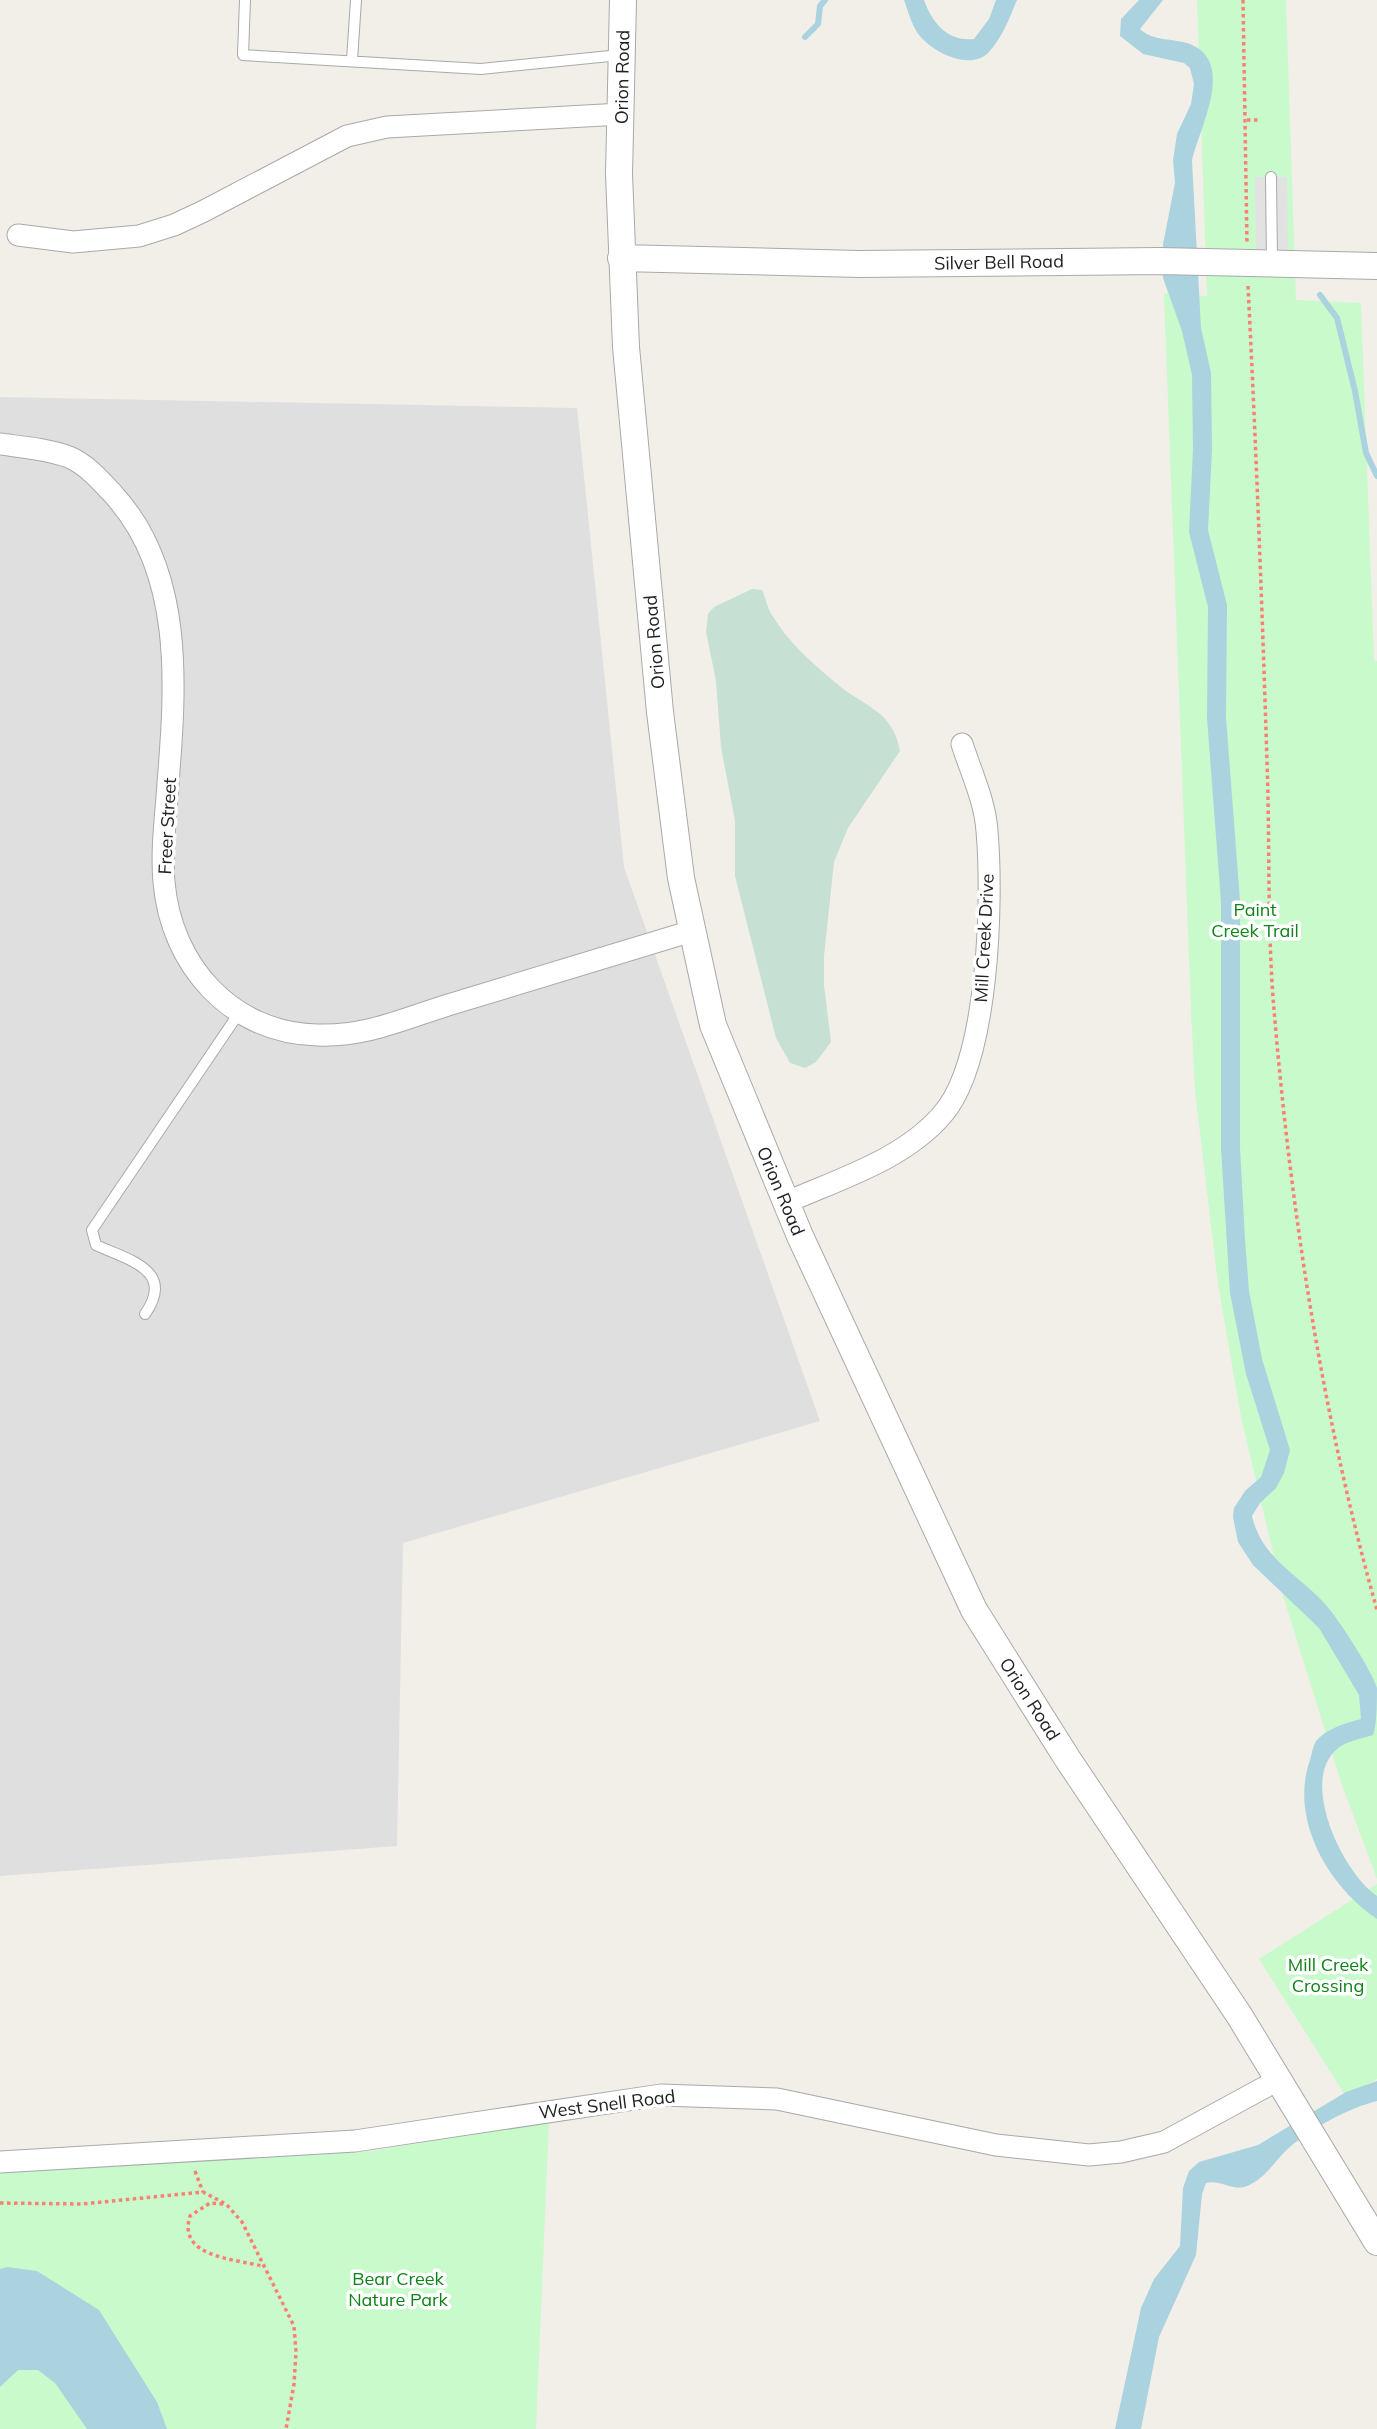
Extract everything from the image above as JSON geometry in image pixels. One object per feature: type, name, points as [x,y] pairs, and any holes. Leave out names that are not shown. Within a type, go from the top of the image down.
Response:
[{"type":"street","name":"Orion Road","points":[[622,0],[621,258],[660,712],[681,878],[713,1025],[785,1203],[974,1610],[1278,2080],[1377,2242]]},
{"type":"street","points":[[18,236],[73,242],[151,232],[202,212],[346,136],[387,127],[622,114]]},
{"type":"street","name":"Silver Bell Road","points":[[621,258],[859,264],[1160,261],[1377,266]]},
{"type":"street","name":"Freer Street","points":[[0,444],[71,457],[97,477],[125,508],[144,537],[163,585],[171,637],[174,693],[164,883],[175,927],[194,971],[222,1003],[257,1023],[316,1035],[386,1028],[450,1004],[692,931]]},
{"type":"street","name":"Mill Creek Drive","points":[[785,1203],[876,1162],[915,1140],[943,1114],[961,1084],[982,1005],[989,896],[987,829],[962,744]]},
{"type":"street","name":"West Snell Road","points":[[0,2162],[355,2141],[662,2095],[777,2099],[996,2145],[1089,2155],[1121,2152],[1164,2142],[1278,2080]]},
{"type":"lane","points":[[245,0],[243,55],[481,69],[623,54]]},
{"type":"lane","points":[[352,60],[356,0]]},
{"type":"lane","points":[[1259,262],[1271,177]]},
{"type":"lane","points":[[145,1314],[153,1302],[156,1289],[153,1276],[145,1267],[96,1245],[92,1230],[239,1013]]},
{"type":"path","points":[[1243,0],[1247,120],[1259,262],[1259,514],[1274,1008],[1304,1267],[1327,1406],[1357,1540],[1377,1610]]},
{"type":"path","points":[[1247,120],[1260,120]]},
{"type":"path","points":[[0,2203],[82,2204],[204,2192],[226,2204],[242,2222],[294,2326],[294,2384],[286,2429]]},
{"type":"path","points":[[226,2204],[210,2203],[200,2206],[190,2216],[188,2235],[194,2245],[206,2252],[262,2266]]},
{"type":"shaded area","points":[[1255,177],[1287,177],[1288,254],[1256,253]]},
{"type":"shaded area","points":[[0,397],[577,408],[624,867],[820,1421],[403,1543],[397,1846],[0,1876]]},
{"type":"green space","name":"Paint Creek Trail","points":[[1197,0],[1286,0],[1296,300],[1361,303],[1374,660],[1377,661],[1377,1879],[1342,1785],[1284,1599],[1241,1417],[1218,1284],[1195,1091],[1164,295],[1207,296]]},
{"type":"green space","points":[[752,589],[762,590],[772,615],[801,652],[836,683],[884,718],[891,726],[900,751],[848,828],[834,862],[824,956],[824,985],[831,1042],[816,1062],[805,1068],[790,1063],[776,1038],[735,876],[735,821],[721,747],[716,681],[706,632],[708,614],[714,607]]},
{"type":"green space","name":"Mill Creek Crossing","points":[[1377,1884],[1377,2079],[1347,2098],[1259,1959]]},
{"type":"green space","name":"Bear Creek Nature Park","points":[[549,2121],[536,2429],[0,2429],[0,2171],[371,2151]]},
{"type":"water","points":[[904,0],[924,0],[942,29],[956,37],[974,39],[989,19],[996,0],[1017,0],[1005,28],[988,53],[980,58],[962,60],[933,48],[919,35]]},
{"type":"water","points":[[1139,0],[1163,0],[1140,29],[1158,38],[1190,44],[1204,53],[1211,66],[1213,81],[1211,98],[1192,161],[1201,328],[1211,373],[1212,449],[1208,530],[1227,605],[1226,717],[1240,901],[1240,1148],[1245,1239],[1249,1291],[1262,1359],[1290,1450],[1284,1473],[1276,1488],[1260,1503],[1252,1516],[1257,1531],[1272,1555],[1326,1605],[1339,1622],[1362,1657],[1377,1688],[1373,1735],[1347,1743],[1334,1752],[1325,1767],[1322,1786],[1324,1807],[1340,1850],[1364,1885],[1377,1896],[1377,1919],[1343,1889],[1329,1870],[1309,1828],[1305,1805],[1305,1782],[1314,1744],[1332,1729],[1361,1719],[1359,1695],[1319,1628],[1253,1565],[1238,1542],[1233,1517],[1234,1508],[1245,1491],[1261,1477],[1270,1450],[1246,1374],[1230,1293],[1221,1148],[1221,902],[1207,718],[1208,607],[1189,532],[1193,449],[1192,375],[1182,331],[1163,278],[1163,244],[1175,183],[1173,160],[1177,134],[1191,104],[1194,84],[1190,68],[1184,63],[1143,54],[1120,36],[1121,19]]},
{"type":"water","points":[[1377,2081],[1377,2101],[1344,2113],[1310,2132],[1254,2182],[1242,2187],[1206,2183],[1202,2194],[1196,2255],[1159,2337],[1141,2429],[1115,2429],[1141,2308],[1154,2279],[1180,2246],[1183,2188],[1189,2171],[1199,2162],[1258,2145],[1346,2092]]},
{"type":"water","points":[[7,2267],[37,2271],[99,2310],[157,2402],[167,2429],[87,2429],[55,2383],[38,2370],[18,2370],[0,2387],[0,2269]]},
{"type":"waterway","points":[[805,37],[818,24],[820,6],[825,0]]},
{"type":"waterway","points":[[1320,295],[1337,318],[1355,391],[1366,453],[1377,476]]}]
